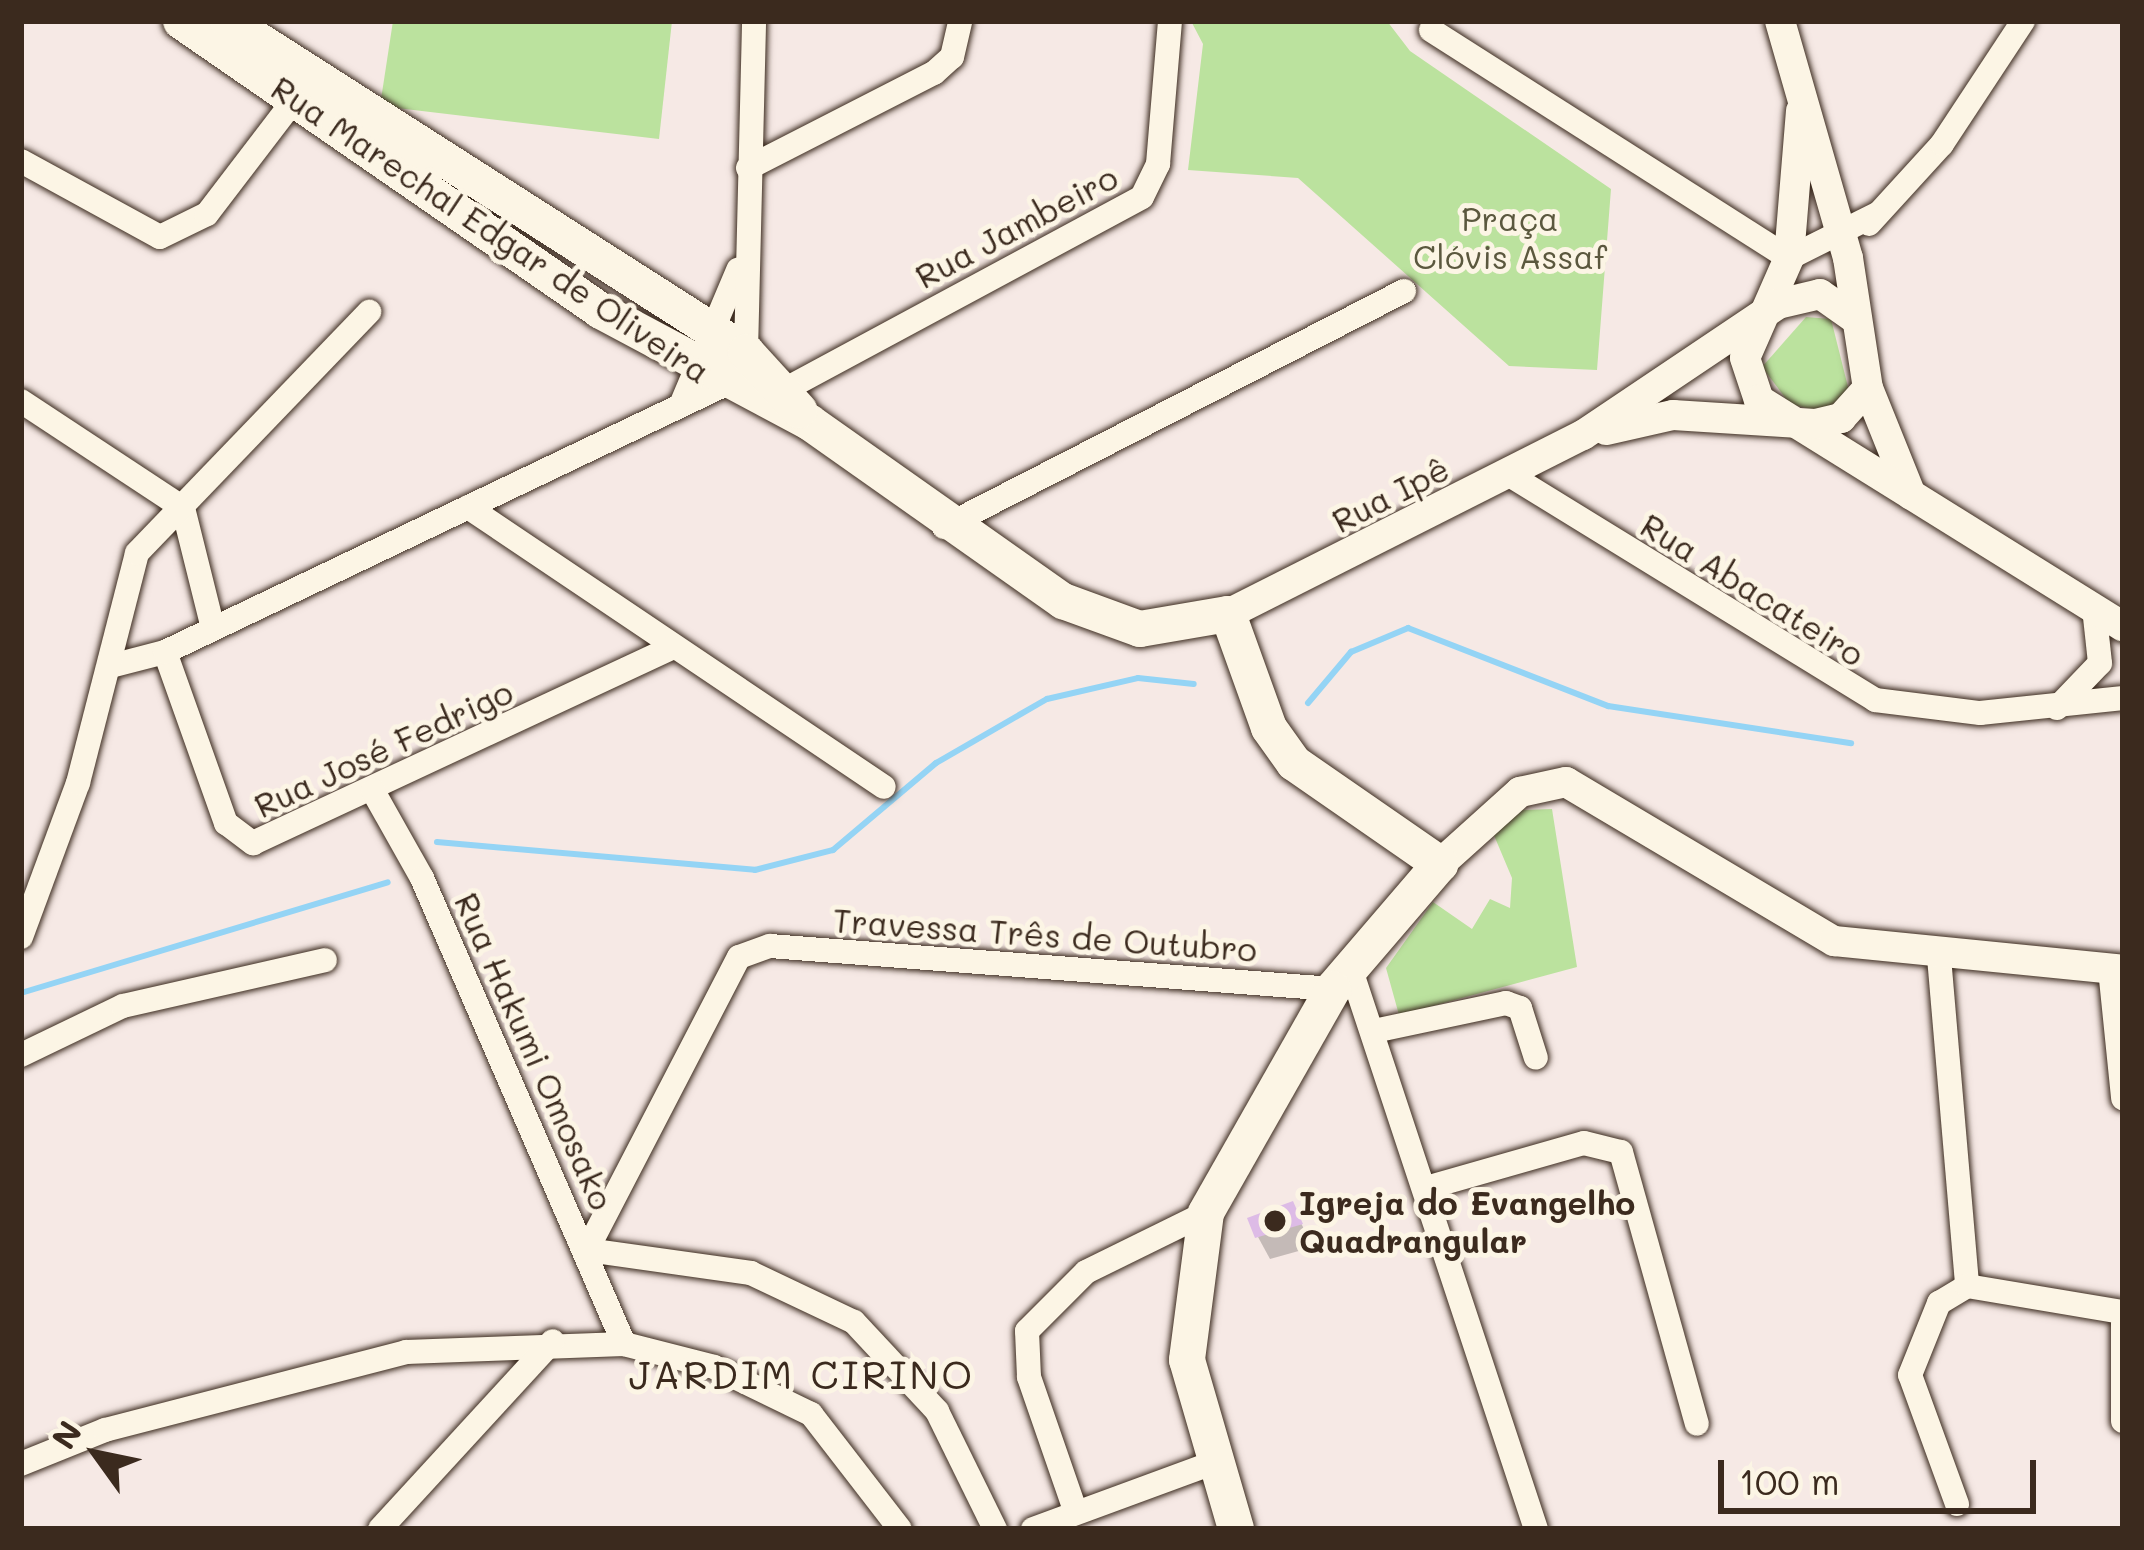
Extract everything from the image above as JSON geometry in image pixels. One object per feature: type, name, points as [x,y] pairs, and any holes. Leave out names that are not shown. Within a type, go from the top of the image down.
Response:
[{"type":"main road","name":"Rua Marechal Edgar de Oliveira","points":[[181,21],[692,368],[726,384],[773,395]]},
{"type":"main road","name":"Rua Marechal Edgar de Oliveira","points":[[228,21],[746,352],[773,395],[944,526],[1106,622],[1162,630],[1228,614]]},
{"type":"main road","points":[[1228,614],[1269,728],[1294,763],[1440,864],[1341,978],[1206,1213],[1186,1329],[1212,1462],[1236,1529]]},
{"type":"street","points":[[111,666],[165,652],[726,384],[746,352],[742,259],[754,21]]},
{"type":"street","points":[[748,167],[934,73],[952,57],[960,21]]},
{"type":"street","name":"Rua Jambeiro","points":[[773,395],[1142,197],[1158,164],[1170,21]]},
{"type":"street","points":[[1780,21],[1801,111],[1848,258],[1852,316],[1868,388],[1911,495]]},
{"type":"street","points":[[1848,258],[1877,214],[1942,144],[2023,21]]},
{"type":"street","points":[[1431,30],[1789,258]]},
{"type":"street","points":[[238,61],[274,131]]},
{"type":"street","points":[[21,161],[160,237],[207,214],[295,99]]},
{"type":"street","points":[[1801,111],[1789,258],[1757,321],[1748,382],[1778,422],[1911,495],[2123,627]]},
{"type":"street","points":[[1789,258],[1839,224],[1877,214]]},
{"type":"street","points":[[681,405],[692,368],[712,334],[742,259]]},
{"type":"street","points":[[944,526],[1404,291]]},
{"type":"street","points":[[1757,321],[1820,294],[1852,316]]},
{"type":"street","points":[[21,937],[111,666],[137,553],[369,312]]},
{"type":"street","name":"Rua Ipê","points":[[1228,614],[1583,435],[1757,321]]},
{"type":"street","points":[[1778,422],[1840,418],[1868,388]]},
{"type":"street","points":[[21,401],[183,508],[213,628]]},
{"type":"street","name":"Rua Ipê","points":[[1583,435],[1673,416],[1778,422]]},
{"type":"street","name":"Rua Abacateiro","points":[[1508,474],[1834,684],[1924,712],[2056,709],[2123,698]]},
{"type":"street","points":[[468,507],[884,787]]},
{"type":"street","points":[[2056,709],[2100,663],[2094,608]]},
{"type":"street","name":"Rua José Fedrigo","points":[[165,652],[239,841],[267,842],[673,647]]},
{"type":"street","points":[[1440,864],[1520,792],[1566,782],[1624,807],[1784,920],[1939,958],[2116,969],[2123,1098]]},
{"type":"street","name":"Rua Hakumi Omosako","points":[[373,791],[587,1250],[624,1344]]},
{"type":"street","name":"Travessa Três de Outubro","points":[[587,1250],[752,946],[1341,978]]},
{"type":"street","points":[[1939,958],[1967,1286]]},
{"type":"street","points":[[21,1055],[123,1006],[325,960]]},
{"type":"street","points":[[1341,978],[1374,1031],[1536,1529]]},
{"type":"street","points":[[1374,1031],[1506,1003],[1520,1008],[1537,1058]]},
{"type":"street","points":[[1426,1188],[1584,1143],[1621,1152],[1697,1424]]},
{"type":"street","points":[[1076,1510],[1029,1377],[1027,1331],[1086,1272],[1206,1213]]},
{"type":"street","points":[[587,1250],[751,1273],[854,1322],[937,1411],[995,1529]]},
{"type":"street","points":[[1957,1504],[1910,1375],[1923,1323],[1967,1286],[2123,1312]]},
{"type":"street","points":[[2123,1323],[2123,1421]]},
{"type":"street","points":[[380,1529],[553,1341]]},
{"type":"street","points":[[21,1464],[105,1430],[406,1352],[553,1341],[624,1344],[730,1373],[811,1414],[900,1529]]},
{"type":"street","points":[[1033,1529],[1212,1462]]},
{"type":"green space","points":[[393,21],[672,21],[659,139],[380,106]]},
{"type":"green space","name":"Praça Clóvis Assaf","points":[[1191,21],[1387,21],[1410,51],[1611,189],[1597,370],[1509,366],[1298,178],[1188,170],[1203,44]]},
{"type":"green space","points":[[1806,317],[1831,319],[1849,391],[1823,412],[1790,404],[1762,367]]},
{"type":"green space","points":[[1552,809],[1577,967],[1399,1015],[1386,968],[1433,902],[1472,929],[1490,899],[1510,908],[1512,878],[1493,833],[1520,810]]},
{"type":"building","name":"Igreja do Evangelho Quadrangular","points":[[1293,1201],[1303,1224],[1255,1238],[1247,1218]]},
{"type":"waterway","points":[[1308,703],[1351,652],[1408,628],[1608,706],[1851,743]]},
{"type":"waterway","points":[[437,842],[755,870],[833,850],[936,763],[1047,699],[1138,678],[1194,684]]},
{"type":"waterway","points":[[21,993],[388,882]]},
{"type":"place","name":"Igreja do Evangelho Quadrangular","points":[[1275,1221]]},
{"type":"district","name":"JARDIM CIRINO","points":[[802,1374]]}]
